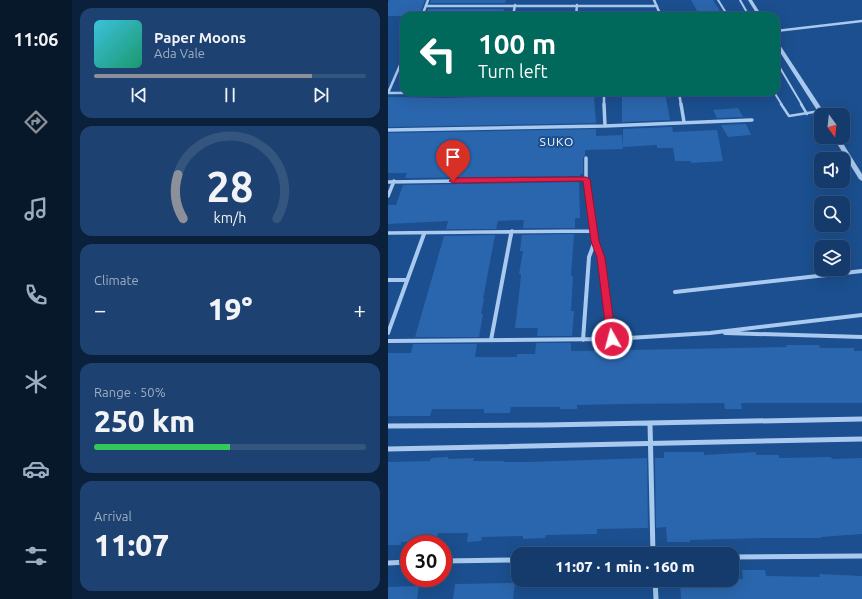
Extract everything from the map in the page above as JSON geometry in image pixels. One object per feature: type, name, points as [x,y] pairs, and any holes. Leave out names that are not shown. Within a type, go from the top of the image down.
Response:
[{"type":"street","points":[[424,12],[428,0]]},
{"type":"street","points":[[544,0],[544,5]]},
{"type":"street","points":[[654,0],[659,12]]},
{"type":"street","points":[[750,0],[758,12]]},
{"type":"street","points":[[514,12],[515,5]]},
{"type":"street","points":[[576,12],[577,5]]},
{"type":"street","points":[[426,6],[657,6]]},
{"type":"street","points":[[780,31],[862,21]]},
{"type":"street","points":[[780,48],[818,108]]},
{"type":"street","points":[[400,65],[388,93],[400,93]]},
{"type":"street","points":[[604,96],[605,126]]},
{"type":"street","points":[[680,96],[684,122]]},
{"type":"street","points":[[388,130],[605,126],[752,120]]},
{"type":"street","points":[[840,144],[862,180]]},
{"type":"street","points":[[586,158],[586,179],[595,241],[601,258],[612,339]]},
{"type":"street","points":[[388,182],[586,179]]},
{"type":"street","points":[[388,196],[394,181]]},
{"type":"street","points":[[388,233],[424,234],[512,231],[594,231]]},
{"type":"street","points":[[491,340],[512,231]]},
{"type":"street","points":[[388,333],[424,234]]},
{"type":"street","points":[[583,340],[589,257],[595,241]]},
{"type":"street","points":[[674,292],[862,271]]},
{"type":"street","points":[[388,280],[407,280]]},
{"type":"street","points":[[388,341],[612,339],[710,332],[862,315]]},
{"type":"street","points":[[710,332],[862,337]]},
{"type":"street","points":[[388,426],[650,424],[862,419]]},
{"type":"street","points":[[650,424],[653,547]]},
{"type":"street","points":[[388,449],[862,440]]},
{"type":"street","points":[[739,557],[862,556]]},
{"type":"street","points":[[452,561],[511,560]]},
{"type":"street","points":[[388,562],[400,562]]},
{"type":"street","points":[[655,587],[656,599]]},
{"type":"lane","points":[[718,0],[726,12]]},
{"type":"lane","points":[[740,0],[747,12]]},
{"type":"lane","points":[[780,68],[807,114]]},
{"type":"lane","points":[[777,96],[790,116],[814,114]]},
{"type":"building","points":[[425,0],[420,12],[400,12],[400,16],[388,16],[388,1]]},
{"type":"building","points":[[431,0],[506,0],[505,3],[430,3]]},
{"type":"building","points":[[691,0],[713,0],[720,12],[698,12]]},
{"type":"building","points":[[428,9],[504,9],[503,12],[427,12]]},
{"type":"building","points":[[594,96],[596,123],[388,127],[388,97],[445,98]]},
{"type":"building","points":[[622,96],[666,96],[670,120],[622,122]]},
{"type":"building","points":[[738,108],[743,117],[717,118],[713,110]]},
{"type":"building","points":[[746,124],[751,135],[728,137],[721,125]]},
{"type":"building","points":[[672,127],[673,132],[717,130],[723,161],[691,163],[691,161],[675,161],[673,148],[657,148],[657,145],[623,147],[623,129]]},
{"type":"building","points":[[596,129],[596,136],[622,135],[623,149],[585,150],[585,155],[583,158],[583,174],[580,174],[580,176],[405,178],[407,173],[388,173],[388,133]]},
{"type":"building","points":[[579,182],[580,218],[575,218],[575,228],[523,228],[524,220],[498,221],[496,229],[446,229],[448,221],[388,224],[388,205],[396,205],[403,185]]},
{"type":"building","points":[[574,234],[571,276],[573,276],[571,311],[574,311],[572,336],[537,336],[538,328],[515,328],[521,274],[519,274],[523,251],[520,251],[522,235]]},
{"type":"building","points":[[495,235],[483,299],[481,314],[483,314],[479,337],[415,337],[444,236]]},
{"type":"building","points":[[536,343],[571,343],[571,351],[787,347],[786,345],[819,345],[820,348],[854,348],[854,351],[862,351],[862,403],[741,403],[742,409],[725,409],[724,403],[577,405],[577,409],[560,409],[560,407],[511,407],[510,413],[484,413],[484,409],[432,409],[430,416],[388,416],[388,353],[411,353],[413,344],[477,344],[475,357],[517,357],[517,354],[535,354]]},
{"type":"building","points":[[664,452],[704,452],[704,455],[756,452],[756,455],[779,455],[779,458],[862,458],[862,534],[821,537],[822,538],[766,538],[667,542],[666,527],[656,528],[655,458],[664,458]]},
{"type":"building","points":[[431,458],[474,458],[473,461],[527,462],[647,458],[648,528],[597,529],[597,534],[546,535],[545,538],[523,539],[523,536],[482,537],[481,541],[467,542],[468,533],[400,535],[400,545],[388,545],[388,462],[430,461]]},
{"type":"building","points":[[742,570],[765,570],[766,576],[820,577],[819,574],[862,576],[862,599],[681,599],[680,587],[739,587],[739,579],[743,579]]},
{"type":"building","points":[[511,583],[511,587],[514,587],[513,599],[453,599],[455,584]]},
{"type":"building","points":[[388,587],[419,587],[417,599],[388,599]]},
{"type":"district","name":"SUKO","points":[[557,142]]},
{"type":"route","points":[[453,181],[586,179],[595,241],[601,258],[612,339]]}]
